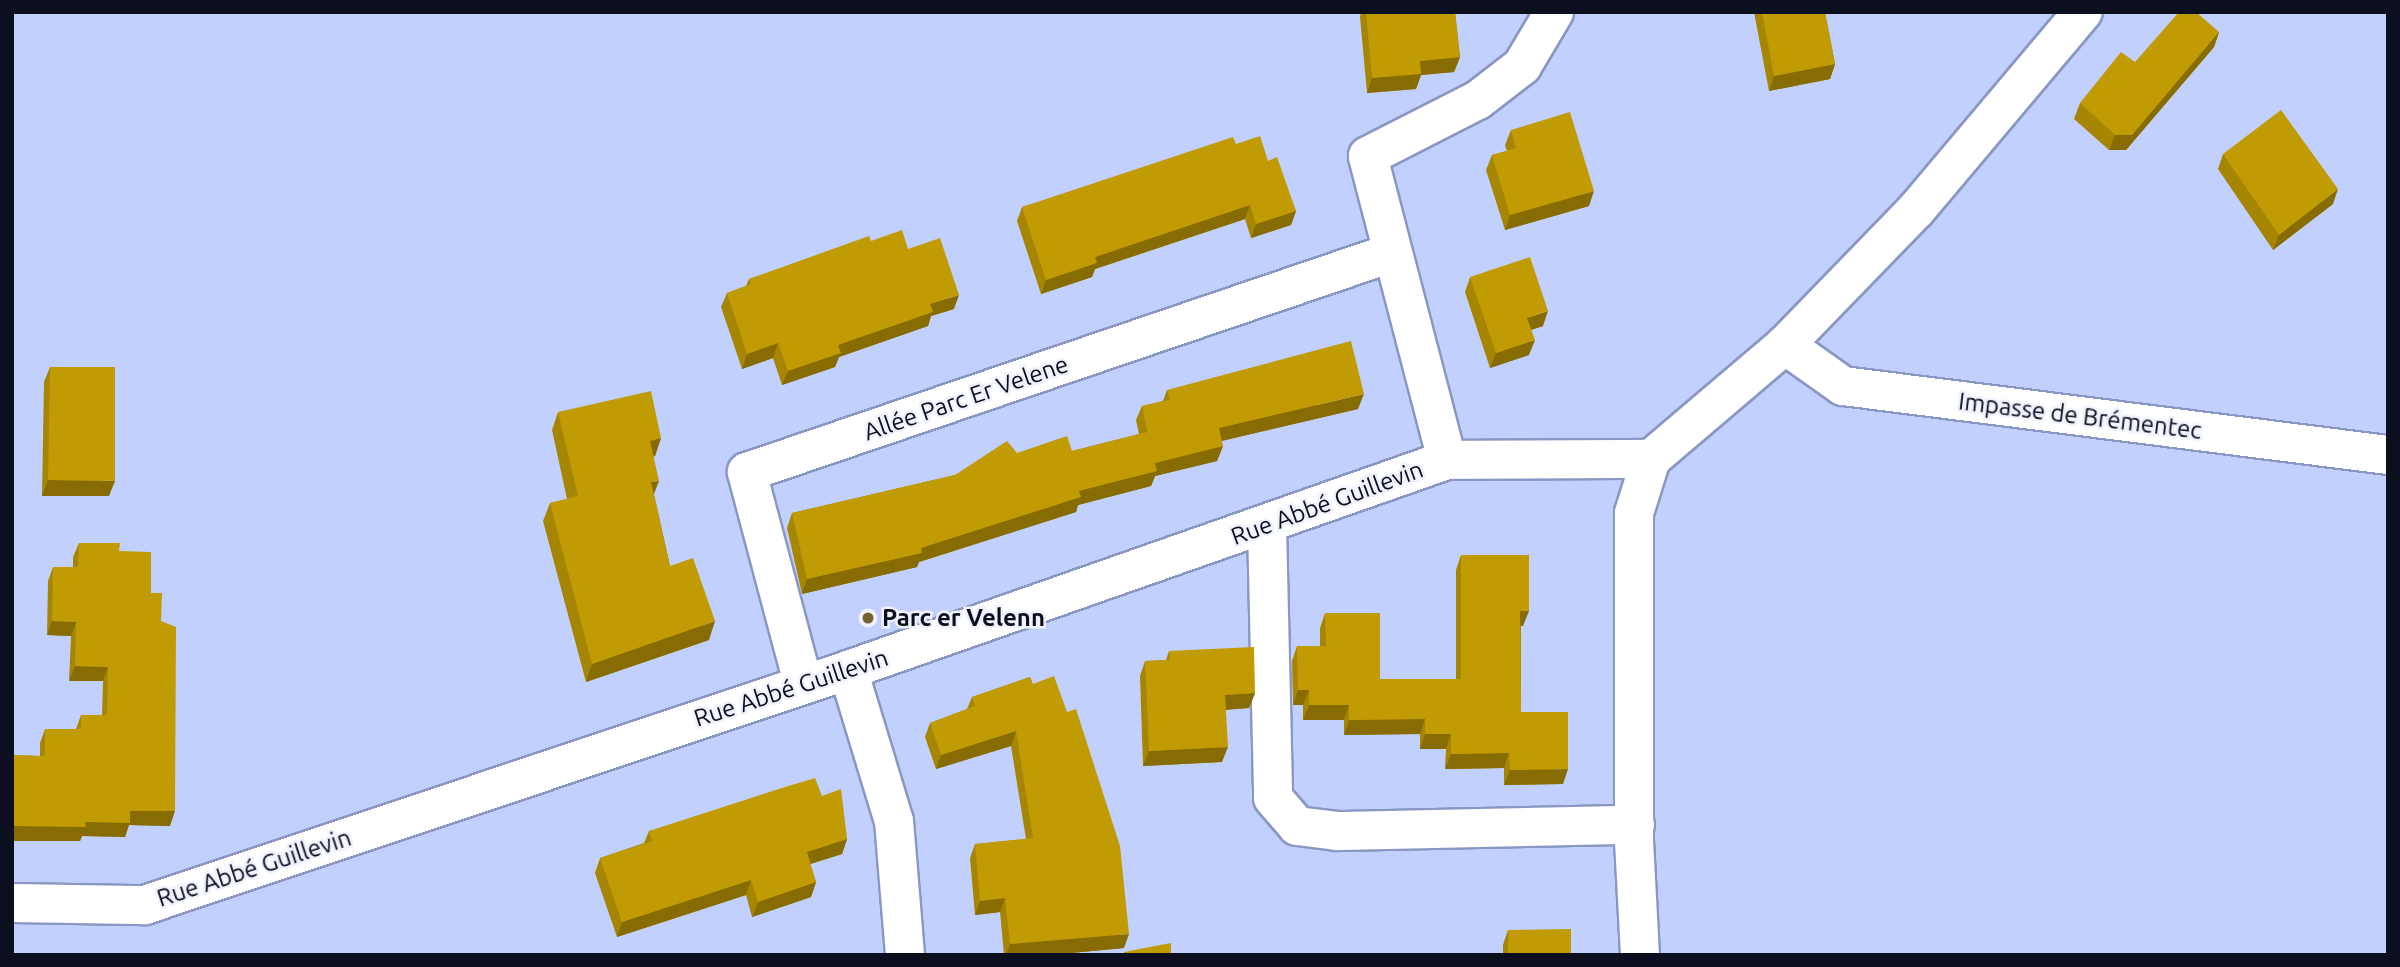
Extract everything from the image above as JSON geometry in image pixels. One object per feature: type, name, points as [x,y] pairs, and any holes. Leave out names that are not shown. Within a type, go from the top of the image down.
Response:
[{"type":"street","points":[[1447,460],[1391,253],[1368,156],[1478,100],[1522,66],[1554,12]]},
{"type":"street","points":[[1640,955],[1635,825],[1634,513],[1651,459],[1785,345],[1916,210],[2083,12]]},
{"type":"street","name":"Allée Parc Er Velene","points":[[803,683],[747,472],[1391,253]]},
{"type":"street","name":"Impasse de Brémentec","points":[[1785,345],[1843,386],[2388,455]]},
{"type":"street","name":"Rue Abbé Guillevin","points":[[12,903],[145,905],[848,670],[1267,526],[1447,460],[1651,459]]},
{"type":"street","points":[[1267,526],[1273,798],[1297,826],[1337,831],[1635,825]]},
{"type":"street","points":[[848,670],[894,821],[905,955]]},
{"type":"building","points":[[1366,12],[1455,12],[1460,57],[1420,61],[1421,74],[1372,78]]},
{"type":"building","points":[[1762,12],[1825,12],[1835,64],[1774,76]]},
{"type":"building","points":[[2179,12],[2196,12],[2219,32],[2132,135],[2115,135],[2080,103],[2121,52],[2135,62]]},
{"type":"building","points":[[2281,110],[2338,189],[2279,235],[2223,154]]},
{"type":"building","points":[[1570,112],[1594,191],[1510,215],[1492,155],[1516,148],[1511,130]]},
{"type":"building","points":[[1260,136],[1268,161],[1277,157],[1296,211],[1256,224],[1250,205],[1095,257],[1097,263],[1046,280],[1022,207],[1233,137],[1236,144]]},
{"type":"building","points":[[902,230],[908,249],[940,238],[959,295],[930,304],[933,312],[838,345],[841,353],[788,371],[778,343],[747,354],[727,293],[751,284],[749,279],[869,236],[871,241]]},
{"type":"building","points":[[1530,257],[1548,311],[1527,318],[1535,340],[1496,353],[1470,277]]},
{"type":"building","points":[[1351,341],[1364,394],[1219,428],[1223,446],[1155,463],[1157,471],[1079,491],[1081,497],[921,548],[922,553],[807,579],[792,513],[955,475],[1007,441],[1017,453],[1067,436],[1072,451],[1147,432],[1150,445],[1142,406],[1170,400],[1167,390]]},
{"type":"building","points":[[50,367],[115,367],[115,481],[48,480]]},
{"type":"building","points":[[651,391],[661,438],[650,441],[659,481],[651,482],[670,566],[693,558],[715,621],[592,664],[550,503],[578,496],[558,412]]},
{"type":"building","points":[[79,543],[120,543],[119,551],[151,552],[151,593],[162,593],[161,621],[176,627],[175,811],[130,811],[130,823],[85,822],[86,827],[12,826],[12,755],[45,756],[45,729],[81,729],[81,715],[107,715],[108,667],[75,666],[76,622],[52,621],[53,567],[78,567]]},
{"type":"building","points":[[1461,555],[1529,555],[1529,611],[1520,611],[1521,712],[1568,712],[1568,769],[1510,770],[1509,753],[1451,754],[1451,734],[1425,734],[1425,719],[1349,720],[1349,705],[1309,705],[1309,690],[1298,690],[1297,646],[1326,646],[1325,613],[1380,613],[1380,679],[1461,679]]},
{"type":"building","points":[[1254,647],[1255,693],[1225,695],[1228,747],[1149,751],[1145,661],[1170,660],[1169,651]]},
{"type":"building","points":[[1054,676],[1067,712],[1076,709],[1120,846],[1129,934],[1010,944],[1005,898],[980,901],[975,844],[1033,838],[1016,731],[941,755],[930,723],[975,706],[972,697],[1030,677],[1033,684]]},
{"type":"building","points":[[815,778],[822,796],[841,789],[847,839],[807,852],[816,882],[758,902],[751,880],[622,922],[600,858],[652,841],[649,831]]},
{"type":"building","points":[[1571,929],[1571,955],[1508,955],[1508,930]]},
{"type":"building","points":[[1171,943],[1171,955],[1124,955],[1124,952]]},
{"type":"place","name":"Parc er Velenn","points":[[868,618]]}]
